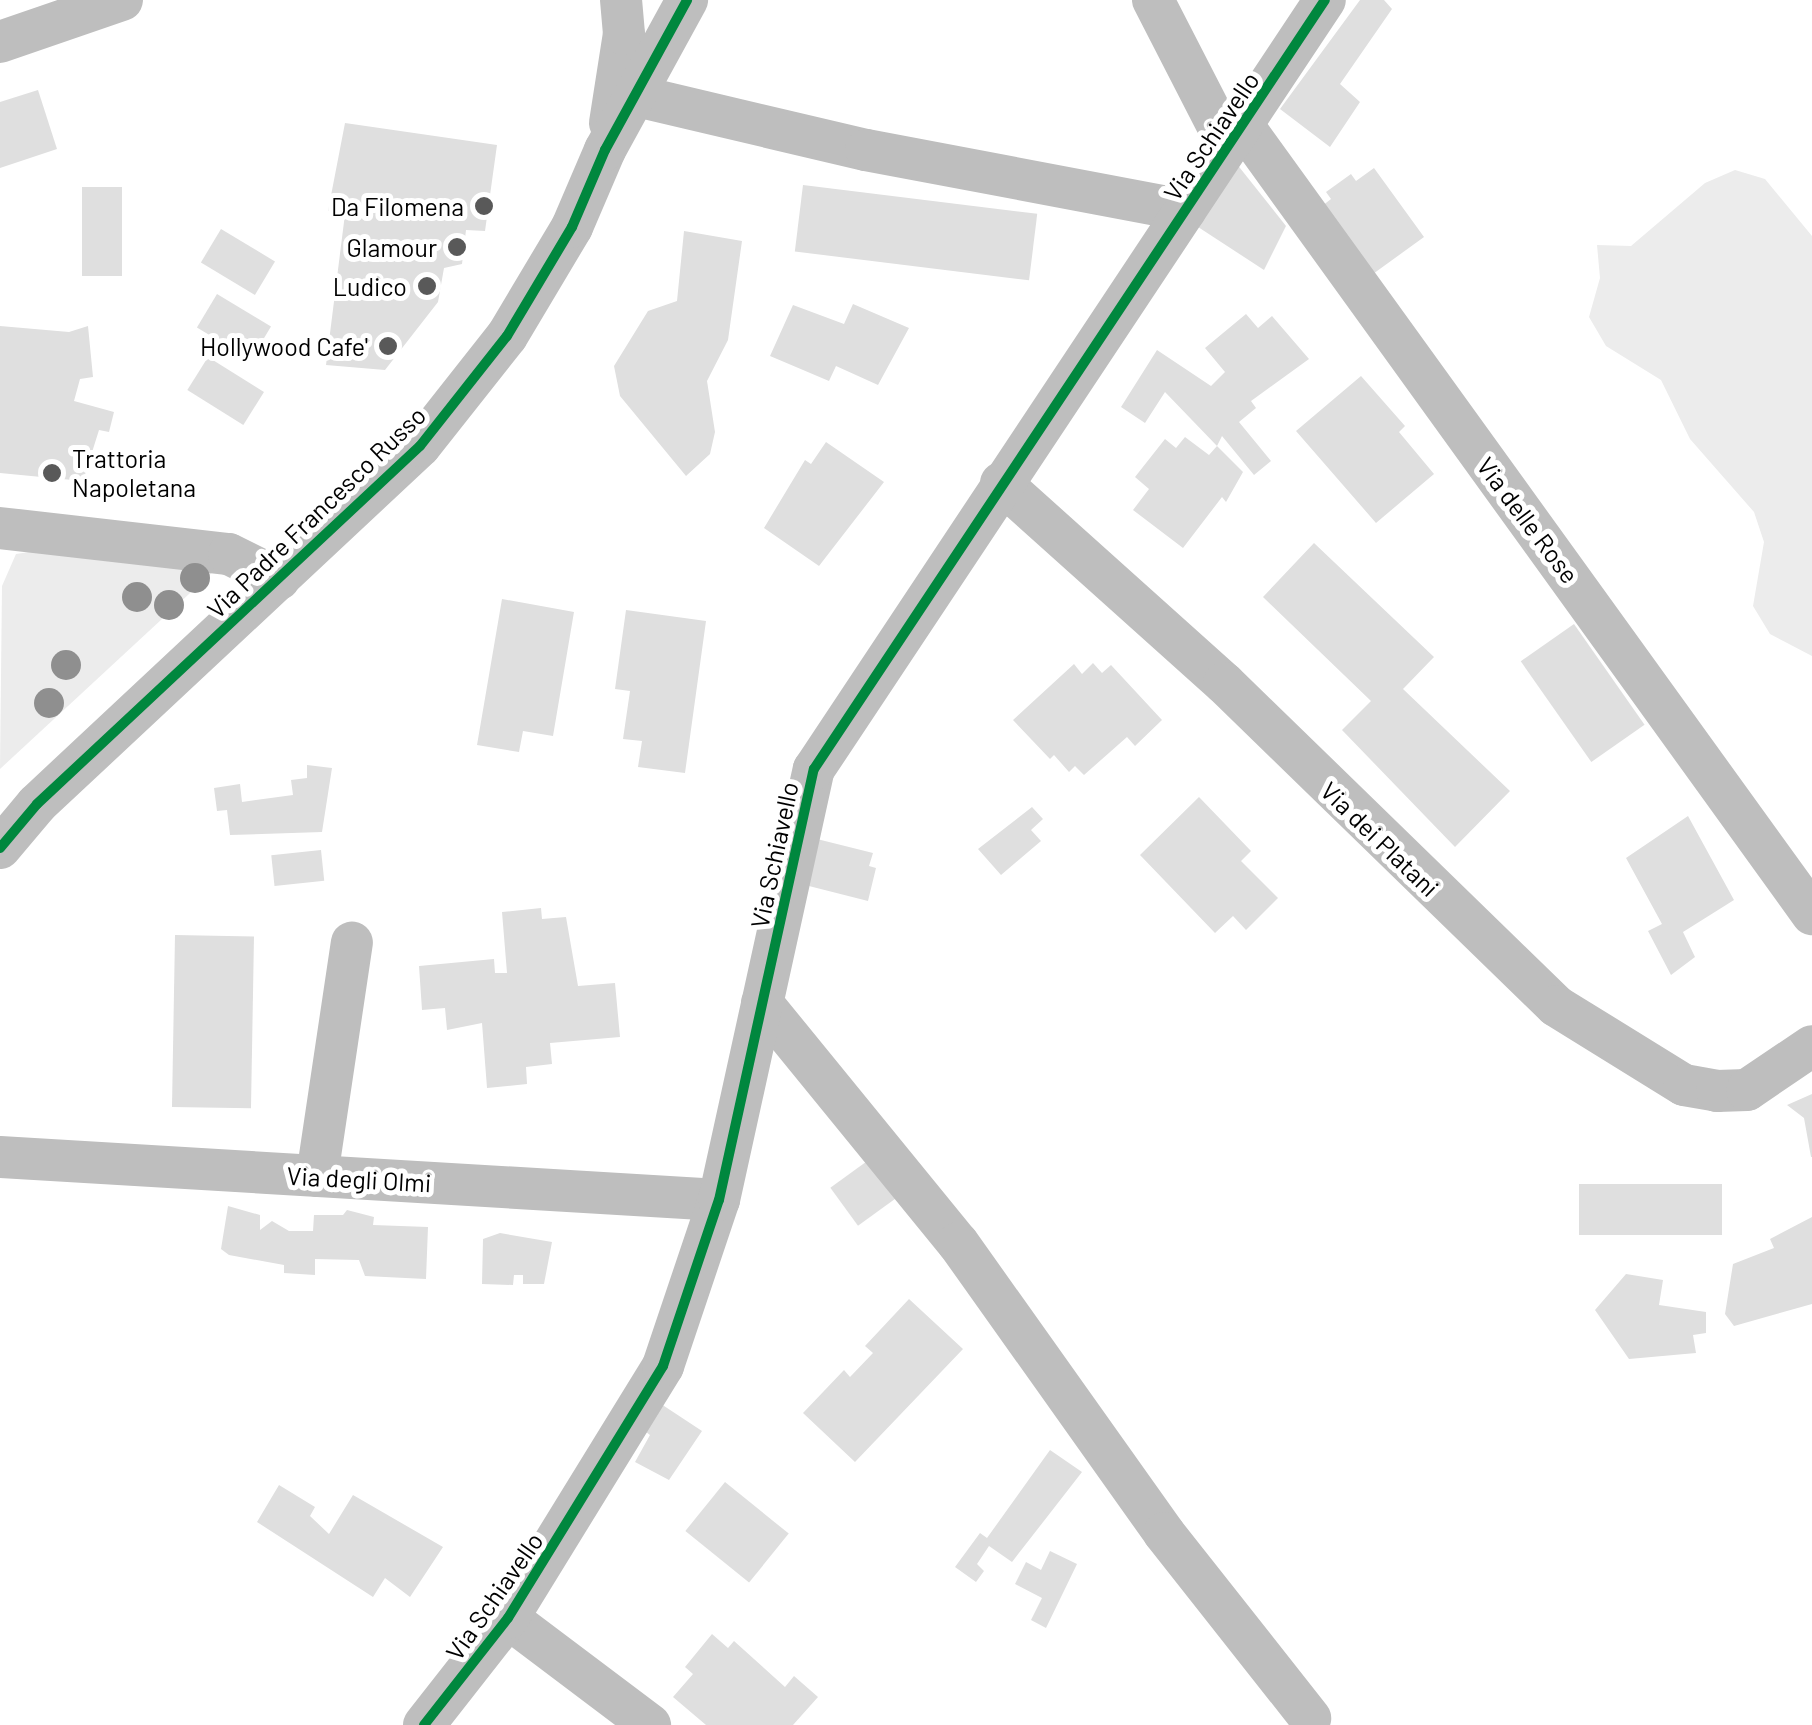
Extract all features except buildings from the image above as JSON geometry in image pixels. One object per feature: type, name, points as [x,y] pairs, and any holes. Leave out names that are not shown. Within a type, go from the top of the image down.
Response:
[{"type":"street","name":"Via Padre Francesco Russo","points":[[605,150],[624,34],[621,0]]},
{"type":"street","name":"Via Padre Francesco Russo","points":[[0,848],[37,804],[420,446],[506,336],[572,227],[605,150],[688,0]]},
{"type":"street","name":"Via delle Rose","points":[[1152,0],[1236,136],[1812,914]]},
{"type":"street","name":"Via Schiavello","points":[[424,1725],[508,1618],[663,1366],[719,1200],[814,769],[1325,0]]},
{"type":"street","points":[[0,42],[105,3]]},
{"type":"street","points":[[637,96],[866,150],[1185,210]]},
{"type":"street","name":"Via dei Platani","points":[[1001,483],[1224,682],[1386,847],[1556,1006],[1684,1085],[1748,1090],[1806,1050]]},
{"type":"street","points":[[0,528],[228,554],[279,579]]},
{"type":"street","points":[[316,1176],[352,943]]},
{"type":"street","points":[[762,1003],[958,1243],[1164,1533],[1310,1718]]},
{"type":"street","name":"Via degli Olmi","points":[[0,1157],[719,1200]]},
{"type":"street","points":[[508,1618],[650,1725]]},
{"type":"shaded area","points":[[1735,170],[1765,179],[1812,236],[1812,656],[1770,634],[1753,606],[1764,542],[1754,512],[1690,439],[1661,380],[1606,346],[1589,317],[1600,278],[1597,245],[1631,246],[1705,183]]},
{"type":"shaded area","points":[[43,550],[216,569],[0,769],[2,586],[16,554]]},
{"type":"cycle path","points":[[0,848],[37,804],[420,446],[507,336],[572,227],[605,150],[687,0]]},
{"type":"cycle path","points":[[424,1725],[508,1618],[663,1366],[719,1200],[814,769],[1325,0]]},
{"type":"place","name":"Da Filomena","points":[[484,206]]},
{"type":"place","name":"Glamour","points":[[457,247]]},
{"type":"place","name":"Ludico","points":[[427,286]]},
{"type":"place","name":"Hollywood Cafe'","points":[[388,346]]},
{"type":"place","name":"Trattoria Napoletana","points":[[52,473]]}]
